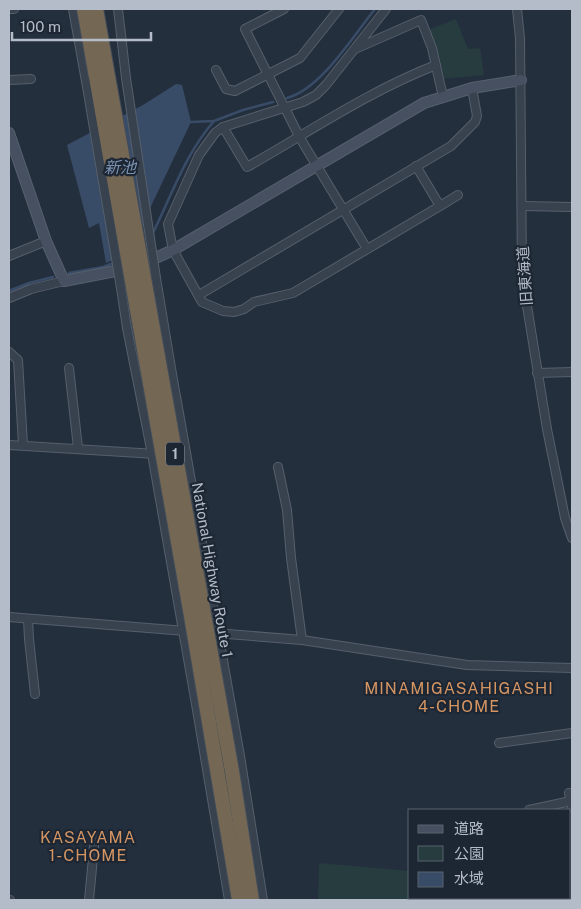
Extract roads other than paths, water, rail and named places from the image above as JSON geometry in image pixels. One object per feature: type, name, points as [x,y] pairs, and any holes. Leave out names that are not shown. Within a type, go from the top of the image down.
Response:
[{"type":"highway","name":"National Highway Route 1","points":[[84,9],[239,900]]},
{"type":"highway","name":"National Highway Route 1","points":[[96,9],[232,771],[252,900]]},
{"type":"street","points":[[9,9],[14,9]]},
{"type":"street","points":[[73,9],[127,328],[152,454],[201,741],[212,791],[229,900]]},
{"type":"street","points":[[118,9],[126,78],[156,278],[219,634],[263,900]]},
{"type":"street","points":[[284,9],[245,29],[300,138],[367,249]]},
{"type":"street","points":[[216,70],[226,89],[235,91],[300,58],[339,9]]},
{"type":"street","points":[[386,9],[316,95],[303,102],[223,127],[215,133],[199,155],[168,224],[173,250],[202,302],[223,311],[234,312],[244,309],[254,302],[293,293],[458,195]]},
{"type":"street","name":"旧東海道","points":[[517,9],[521,80],[522,275],[537,373],[560,495],[572,538]]},
{"type":"street","points":[[353,49],[421,20],[432,48],[442,97]]},
{"type":"street","points":[[223,127],[247,167],[300,138],[367,97],[406,77],[436,65]]},
{"type":"street","points":[[9,80],[31,78]]},
{"type":"street","points":[[9,298],[31,289],[136,267],[173,250],[424,103],[472,88],[521,80]]},
{"type":"street","points":[[199,295],[452,146],[475,122],[477,116],[472,88]]},
{"type":"street","points":[[9,133],[46,240],[64,281]]},
{"type":"street","points":[[416,166],[440,206]]},
{"type":"street","points":[[522,206],[572,208]]},
{"type":"street","points":[[9,256],[46,240]]},
{"type":"street","points":[[9,352],[18,360],[23,445]]},
{"type":"street","points":[[70,368],[78,448]]},
{"type":"street","points":[[537,373],[572,372]]},
{"type":"street","points":[[9,445],[187,456]]},
{"type":"street","points":[[278,467],[287,510],[291,558],[302,640]]},
{"type":"street","points":[[9,617],[302,640],[467,665],[572,668]]},
{"type":"street","points":[[28,619],[35,694]]},
{"type":"street","points":[[499,744],[572,734]]},
{"type":"street","points":[[534,809],[571,800]]},
{"type":"street","points":[[89,900],[95,836]]},
{"type":"water","name":"新池","points":[[176,84],[182,85],[191,122],[152,204],[132,252],[106,263],[99,223],[89,228],[67,145],[143,105]]},
{"type":"waterway","points":[[287,98],[300,93],[324,73],[375,9]]},
{"type":"waterway","points":[[191,122],[214,121],[243,110],[273,102]]},
{"type":"waterway","points":[[152,235],[179,176],[195,147],[214,121]]},
{"type":"waterway","points":[[69,273],[103,267],[116,262]]},
{"type":"waterway","points":[[9,291],[29,283],[53,277]]},
{"type":"district","name":"MINAMIGASAHIGASHI 4-CHOME","points":[[459,697]]},
{"type":"district","name":"KASAYAMA 1-CHOME","points":[[88,846]]}]
